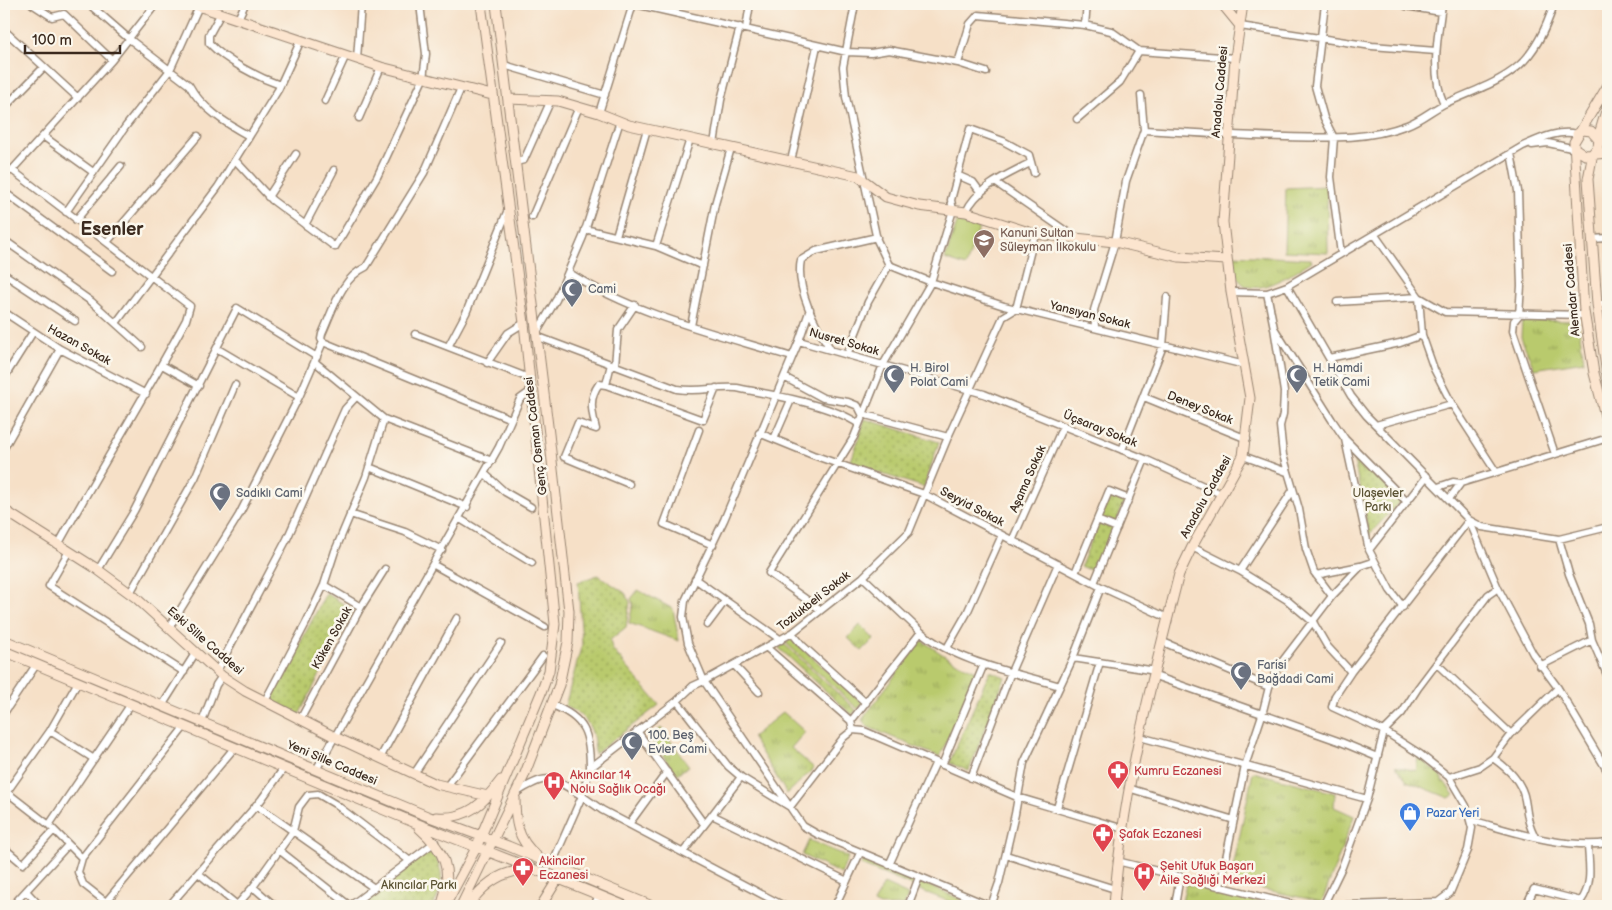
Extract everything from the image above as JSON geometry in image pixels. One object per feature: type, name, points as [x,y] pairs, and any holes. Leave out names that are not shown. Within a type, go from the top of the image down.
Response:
[{"type":"main road","name":"Genç Osman Caddesi","points":[[443,906],[476,848],[549,671],[555,624],[524,324],[507,212],[481,4]]},
{"type":"main road","name":"Genç Osman Caddesi","points":[[461,906],[494,841],[552,705],[565,665],[568,642],[569,611],[496,4]]},
{"type":"main road","points":[[1222,4],[1240,26]]},
{"type":"main road","name":"Anadolu Caddesi","points":[[1114,906],[1117,861],[1128,788],[1179,574],[1243,456],[1246,439],[1250,398],[1226,260],[1223,222],[1235,58],[1243,4]]},
{"type":"main road","points":[[195,5],[381,67],[423,79],[492,94]]},
{"type":"main road","points":[[1608,85],[1577,134],[1574,142],[1576,149],[1581,154],[1608,153]]},
{"type":"main road","points":[[508,99],[551,100],[647,129],[858,176],[886,197],[919,206],[966,212],[1035,234],[1115,242],[1179,257],[1226,260]]},
{"type":"main road","points":[[1593,153],[1598,147],[1598,139],[1608,104]]},
{"type":"main road","points":[[1577,134],[1587,130],[1594,133],[1598,139],[1608,142]]},
{"type":"main road","name":"Alemdar Caddesi","points":[[1576,149],[1584,315],[1594,373],[1608,427]]},
{"type":"main road","name":"Alemdar Caddesi","points":[[1593,153],[1588,178],[1597,304],[1608,382]]},
{"type":"main road","name":"Eski Sille Caddesi","points":[[4,510],[98,570],[130,593],[220,673],[265,700],[335,737],[436,784],[488,796]]},
{"type":"main road","name":"Yeni Sille Caddesi","points":[[4,640],[427,816],[542,860],[652,906]]},
{"type":"main road","name":"Yeni Sille Caddesi","points":[[4,651],[476,848],[559,877],[620,905]]},
{"type":"main road","points":[[427,816],[443,818],[468,813],[488,796],[508,769]]},
{"type":"main road","points":[[515,793],[518,833],[526,846],[542,860]]},
{"type":"main road","points":[[413,822],[435,842],[445,860],[447,875],[443,906]]},
{"type":"main road","points":[[468,906],[478,892],[492,880],[513,872],[542,871]]},
{"type":"main road","points":[[541,906],[559,877]]},
{"type":"street","points":[[32,4],[52,17],[64,14],[112,60]]},
{"type":"street","points":[[89,4],[128,38],[189,85],[195,96],[230,126],[250,136]]},
{"type":"street","points":[[4,174],[12,170],[112,60],[156,4]]},
{"type":"street","points":[[238,19],[245,4]]},
{"type":"street","points":[[357,59],[362,4]]},
{"type":"street","points":[[235,160],[268,197],[335,247],[377,177],[423,79],[426,54],[420,4]]},
{"type":"street","points":[[599,113],[634,4],[847,52],[871,53],[889,50],[958,63],[986,72]]},
{"type":"street","points":[[714,144],[721,100],[750,4]]},
{"type":"street","points":[[847,354],[868,302],[889,265],[877,237],[846,97],[843,67],[855,4]]},
{"type":"street","points":[[1085,25],[1087,4]]},
{"type":"street","points":[[1325,4],[1319,37],[1315,86],[1324,118],[1334,138],[1331,177],[1341,254]]},
{"type":"street","points":[[1406,4],[1441,12]]},
{"type":"street","points":[[1442,4],[1436,51],[1439,94],[1444,104]]},
{"type":"street","points":[[1144,130],[1228,136],[1334,138],[1383,132],[1408,125],[1444,104],[1487,88],[1513,72],[1538,46],[1554,4]]},
{"type":"street","points":[[66,212],[93,172],[170,70],[195,5]]},
{"type":"street","points":[[221,14],[209,36],[209,43],[215,49],[254,74],[280,85]]},
{"type":"street","points":[[958,63],[970,24],[978,14],[1085,25],[1111,31],[1139,51],[1235,58]]},
{"type":"street","points":[[1240,26],[1372,46],[1436,51]]},
{"type":"street","points":[[4,30],[78,98]]},
{"type":"street","points":[[116,323],[218,186],[235,160],[280,85],[301,40]]},
{"type":"street","points":[[792,161],[817,46]]},
{"type":"street","points":[[1077,119],[1120,82],[1139,51]]},
{"type":"street","points":[[325,101],[346,55]]},
{"type":"street","points":[[504,65],[605,94]]},
{"type":"street","points":[[4,108],[44,66]]},
{"type":"street","points":[[359,118],[381,67]]},
{"type":"street","points":[[170,628],[240,515],[300,397],[323,342],[321,339],[322,334],[346,282],[355,272],[366,267],[424,173],[461,88]]},
{"type":"street","points":[[1095,327],[1094,310],[1115,242],[1126,182],[1144,130],[1141,95]]},
{"type":"street","points":[[516,162],[524,160],[551,100]]},
{"type":"street","points":[[532,217],[579,107]]},
{"type":"street","points":[[620,121],[585,229],[556,300],[536,335],[677,389],[693,392],[716,388],[737,388],[791,400],[848,416],[859,424]]},
{"type":"street","points":[[616,236],[647,129]]},
{"type":"street","points":[[821,610],[769,573],[838,464],[859,424],[883,365],[931,282],[954,210],[951,200],[970,129],[1003,141],[1029,155],[1034,173]]},
{"type":"street","points":[[1231,292],[1267,293],[1287,286],[1511,152],[1559,134],[1569,132],[1577,134]]},
{"type":"street","points":[[43,136],[93,172]]},
{"type":"street","points":[[107,242],[198,136]]},
{"type":"street","points":[[656,246],[690,139]]},
{"type":"street","points":[[1523,146],[1548,143],[1576,149]]},
{"type":"street","points":[[691,326],[715,204],[731,148]]},
{"type":"street","points":[[1511,152],[1518,191],[1520,286],[1519,315],[1514,321],[1513,331],[1555,454]]},
{"type":"street","points":[[268,197],[296,154]]},
{"type":"street","points":[[966,212],[970,202],[995,182],[1030,163]]},
{"type":"street","points":[[76,220],[121,166]]},
{"type":"street","points":[[12,170],[190,306],[186,320],[146,394],[98,473],[58,545]]},
{"type":"street","points":[[305,225],[334,170]]},
{"type":"street","points":[[957,175],[973,182],[981,193]]},
{"type":"street","points":[[995,182],[1074,237]]},
{"type":"street","points":[[4,192],[112,271]]},
{"type":"street","points":[[449,345],[466,313],[507,212]]},
{"type":"street","points":[[585,229],[656,246],[703,266]]},
{"type":"street","points":[[1016,309],[1035,234]]},
{"type":"street","points":[[1375,235],[1419,297],[1445,312],[1584,315]]},
{"type":"street","points":[[831,350],[816,327],[810,309],[799,268],[801,260],[816,251],[877,237]]},
{"type":"street","points":[[1592,239],[1608,238]]},
{"type":"street","points":[[4,240],[92,302],[142,347]]},
{"type":"street","name":"Yansıyan Sokak","points":[[889,265],[931,282],[1016,309],[1095,327],[1245,366]]},
{"type":"street","points":[[568,272],[583,282],[635,305],[691,326],[792,358]]},
{"type":"street","points":[[4,274],[75,321]]},
{"type":"street","points":[[1287,286],[1352,396],[1376,425],[1469,520],[1482,527],[1559,539],[1608,527]]},
{"type":"street","points":[[1267,293],[1284,392],[1283,414],[1280,426],[1283,455],[1306,549],[1316,575],[1332,596]]},
{"type":"street","points":[[1122,450],[1163,346],[1167,297]]},
{"type":"street","points":[[1337,302],[1419,297]]},
{"type":"street","points":[[1419,297],[1422,335],[1434,369],[1452,404],[1496,472]]},
{"type":"street","points":[[1597,304],[1608,304]]},
{"type":"street","points":[[606,385],[613,364],[618,330],[635,305]]},
{"type":"street","points":[[98,570],[134,511],[218,349],[237,308],[316,359],[356,397],[384,419],[492,461]]},
{"type":"street","points":[[810,309],[799,341],[713,545],[685,601],[683,616],[688,643],[704,681],[803,826],[860,853],[990,906],[1006,855],[1024,763],[1074,658],[1102,587]]},
{"type":"street","name":"Tozlukbeli Sokak","points":[[590,768],[677,701],[693,686],[734,666],[792,633],[863,577],[909,532],[948,436],[1003,317],[1016,309]]},
{"type":"street","name":"Hazan Sokak","points":[[5,316],[60,350],[146,394]]},
{"type":"street","points":[[487,363],[508,333],[524,324]]},
{"type":"street","points":[[1274,328],[1345,439],[1406,501]]},
{"type":"street","points":[[4,378],[33,332]]},
{"type":"street","points":[[416,334],[449,345],[487,363],[529,378]]},
{"type":"street","points":[[1329,358],[1400,343],[1422,335]]},
{"type":"street","name":"Nusret Sokak","points":[[799,341],[969,391]]},
{"type":"street","points":[[323,342],[511,420]]},
{"type":"street","points":[[218,349],[300,397]]},
{"type":"street","points":[[4,448],[60,350]]},
{"type":"street","points":[[162,365],[199,386]]},
{"type":"street","points":[[784,377],[823,398],[848,402],[858,406],[862,414],[948,436]]},
{"type":"street","points":[[629,484],[564,456],[578,423],[596,429],[590,406],[594,391],[600,384],[703,420],[716,388]]},
{"type":"street","points":[[130,593],[195,478],[236,385]]},
{"type":"street","points":[[316,770],[485,474],[520,398],[531,391]]},
{"type":"street","name":"Üçsaray Sokak","points":[[969,391],[984,394],[1122,450],[1221,494]]},
{"type":"street","points":[[202,722],[220,673],[287,539],[345,409],[356,397]]},
{"type":"street","name":"Deney Sokak","points":[[1144,397],[1246,439]]},
{"type":"street","points":[[774,440],[791,400]]},
{"type":"street","points":[[1376,425],[1452,404]]},
{"type":"street","points":[[265,700],[324,585],[369,467],[384,419]]},
{"type":"street","name":"Aşama Sokak","points":[[1012,541],[1063,426]]},
{"type":"street","points":[[699,430],[664,524],[713,545]]},
{"type":"street","name":"Seyyid Sokak","points":[[759,433],[838,464],[924,494],[1102,587],[1168,618]]},
{"type":"street","points":[[1438,487],[1453,482],[1461,483],[1608,438]]},
{"type":"street","points":[[1345,439],[1373,562],[1403,607]]},
{"type":"street","points":[[1243,456],[1287,472]]},
{"type":"street","points":[[1094,582],[1145,460]]},
{"type":"street","points":[[369,467],[466,507]]},
{"type":"street","points":[[485,474],[505,492],[531,507]]},
{"type":"street","points":[[1369,550],[1427,476]]},
{"type":"street","points":[[1449,499],[1461,483]]},
{"type":"street","points":[[1240,571],[1293,490]]},
{"type":"street","points":[[1075,573],[1109,491],[1129,499]]},
{"type":"street","points":[[350,514],[405,532],[442,550]]},
{"type":"street","points":[[460,519],[532,563]]},
{"type":"street","points":[[1097,520],[1117,528]]},
{"type":"street","points":[[1469,520],[1498,588],[1540,666],[1558,688],[1608,772]]},
{"type":"street","points":[[1438,902],[1450,892],[1468,850],[1472,828],[1466,806],[1449,777],[1420,754],[1384,731],[1332,707],[1335,696],[1351,672],[1469,520]]},
{"type":"street","points":[[947,648],[967,613],[1002,535]]},
{"type":"street","points":[[1559,539],[1569,574],[1589,624],[1592,640],[1608,677]]},
{"type":"street","points":[[1192,547],[1240,571],[1287,600],[1312,622],[1327,646],[1351,672]]},
{"type":"street","points":[[68,551],[49,586],[126,633],[184,672]]},
{"type":"street","points":[[1316,575],[1373,562]]},
{"type":"street","points":[[971,778],[1010,672],[1058,564]]},
{"type":"street","points":[[434,565],[545,627]]},
{"type":"street","points":[[1220,887],[1245,766],[1269,687],[1278,667],[1312,622],[1332,596],[1361,566]]},
{"type":"street","name":"Köken Sokak","points":[[301,718],[385,569]]},
{"type":"street","points":[[863,577],[932,642],[984,664],[1060,686]]},
{"type":"street","points":[[695,579],[781,640]]},
{"type":"street","points":[[324,585],[362,607]]},
{"type":"street","points":[[1448,906],[1438,902],[1323,906],[1342,867],[1367,799],[1384,731],[1402,713],[1488,595],[1498,588]]},
{"type":"street","points":[[707,625],[725,601]]},
{"type":"street","points":[[380,758],[457,618]]},
{"type":"street","points":[[851,721],[921,632]]},
{"type":"street","points":[[792,633],[802,645],[866,703]]},
{"type":"street","points":[[1540,666],[1592,640]]},
{"type":"street","points":[[1163,642],[1269,687]]},
{"type":"street","points":[[414,774],[502,643]]},
{"type":"street","points":[[767,648],[851,721],[853,730]]},
{"type":"street","points":[[162,706],[196,652]]},
{"type":"street","points":[[447,786],[543,656]]},
{"type":"street","points":[[1074,658],[1155,673],[1262,715],[1341,742],[1378,758]]},
{"type":"street","points":[[1057,808],[1100,662]]},
{"type":"street","points":[[889,865],[939,764],[984,664]]},
{"type":"street","points":[[1437,664],[1511,734]]},
{"type":"street","points":[[4,713],[36,665]]},
{"type":"street","points":[[734,666],[760,692]]},
{"type":"street","points":[[78,682],[50,731],[5,792],[51,828],[82,858]]},
{"type":"street","points":[[1449,777],[1480,767],[1493,758],[1511,734],[1558,688]]},
{"type":"street","points":[[677,701],[728,766],[740,777],[790,807]]},
{"type":"street","points":[[4,848],[23,864],[51,828],[94,758],[131,704]]},
{"type":"street","points":[[552,705],[572,714],[582,724],[590,744],[590,768],[582,796],[552,864]]},
{"type":"street","points":[[185,726],[82,858],[78,872],[83,884],[108,904],[234,747]]},
{"type":"street","points":[[790,807],[843,738],[853,730],[864,731],[1017,797],[1121,828]]},
{"type":"street","points":[[50,731],[94,758]]},
{"type":"street","points":[[637,731],[704,824]]},
{"type":"street","points":[[1140,737],[1367,799]]},
{"type":"street","points":[[1493,758],[1509,770],[1519,784],[1525,798],[1526,818],[1535,837]]},
{"type":"street","points":[[169,906],[256,806],[284,768]]},
{"type":"street","points":[[629,824],[667,772]]},
{"type":"street","points":[[684,851],[740,777]]},
{"type":"street","points":[[515,793],[545,778],[556,779],[602,810],[684,851],[784,906]]},
{"type":"street","points":[[1128,788],[1234,820]]},
{"type":"street","points":[[198,873],[237,905],[253,887],[293,831],[299,807],[308,795],[318,794],[336,804],[410,861]]},
{"type":"street","points":[[256,806],[374,888]]},
{"type":"street","points":[[712,815],[847,881]]},
{"type":"street","points":[[1471,820],[1535,837],[1588,846],[1608,843]]},
{"type":"street","points":[[278,850],[350,906],[435,842]]},
{"type":"street","points":[[12,906],[68,845]]},
{"type":"street","points":[[1526,906],[1534,889],[1581,901],[1585,895],[1590,877],[1588,846]]},
{"type":"street","points":[[835,906],[860,853]]},
{"type":"street","points":[[1006,855],[1115,889]]},
{"type":"street","points":[[1117,861],[1299,906]]},
{"type":"street","points":[[1175,906],[1180,876]]},
{"type":"street","points":[[908,906],[919,877]]},
{"type":"street","points":[[253,887],[275,906]]},
{"type":"street","points":[[26,891],[40,906]]},
{"type":"street","points":[[594,906],[599,895]]},
{"type":"green space","points":[[1327,186],[1328,253],[1284,251],[1286,188]]},
{"type":"green space","points":[[958,220],[979,228],[966,266],[945,259]]},
{"type":"green space","points":[[1233,255],[1311,259],[1312,261],[1275,282],[1251,287],[1242,283],[1236,273]]},
{"type":"green space","points":[[1522,320],[1578,321],[1584,361],[1534,369],[1521,337]]},
{"type":"green space","points":[[865,419],[939,442],[924,487],[850,464]]},
{"type":"green space","name":"Ulaşevler Parkı","points":[[1352,450],[1400,501],[1369,535]]},
{"type":"green space","points":[[1110,494],[1125,501],[1095,572],[1081,566]]},
{"type":"green space","points":[[598,575],[625,593],[630,602],[626,627],[610,640],[612,649],[659,705],[595,754],[589,725],[580,715],[565,706],[582,644],[578,582]]},
{"type":"green space","points":[[638,590],[673,609],[679,641],[629,623],[633,604],[631,599]]},
{"type":"green space","points":[[326,593],[353,610],[299,715],[271,700]]},
{"type":"green space","points":[[860,625],[874,639],[862,651],[848,638]]},
{"type":"green space","points":[[791,638],[863,703],[858,709],[786,643]]},
{"type":"green space","points":[[921,640],[948,658],[976,671],[940,757],[868,727],[862,720]]},
{"type":"green space","points":[[784,644],[856,710],[852,715],[779,648]]},
{"type":"green space","points":[[990,671],[1005,677],[969,771],[949,763]]},
{"type":"green space","points":[[783,712],[805,732],[791,748],[814,768],[787,794],[752,737]]},
{"type":"green space","points":[[661,728],[689,766],[677,774],[649,738]]},
{"type":"green space","points":[[1418,757],[1438,773],[1454,795],[1449,798],[1407,781],[1395,766],[1416,771]]},
{"type":"green space","points":[[1253,772],[1335,793],[1334,807],[1354,816],[1322,902],[1230,882]]},
{"type":"green space","points":[[809,840],[848,857],[841,874],[802,855]]},
{"type":"green space","name":"Akıncılar Parkı","points":[[430,850],[438,864],[441,878],[437,899],[433,906],[356,906]]},
{"type":"green space","points":[[864,858],[915,879],[912,886],[861,865]]},
{"type":"green space","points":[[920,882],[977,906],[961,906],[917,889]]},
{"type":"green space","points":[[884,884],[908,895],[904,906],[880,906],[874,903]]},
{"type":"green space","points":[[1186,884],[1273,906],[1181,906]]},
{"type":"place","name":"Kanuni Sultan Süleyman İlkokulu","points":[[984,259]]},
{"type":"place","name":"Cami","points":[[572,308]]},
{"type":"place","name":"H. Birol Polat Cami","points":[[894,394]]},
{"type":"place","name":"H. Hamdi Tetik Cami","points":[[1297,394]]},
{"type":"place","name":"Sadıklı Cami","points":[[220,512]]},
{"type":"place","name":"Farisi Bağdadi Cami","points":[[1241,691]]},
{"type":"place","name":"100. Beş Evler Cami","points":[[632,761]]},
{"type":"place","name":"Kumru Eczanesi","points":[[1118,790]]},
{"type":"place","name":"Akıncılar 14 Nolu Sağlık Ocağı","points":[[554,801]]},
{"type":"place","name":"Pazar Yeri","points":[[1410,832]]},
{"type":"place","name":"Şafak Eczanesi","points":[[1103,853]]},
{"type":"place","name":"Akincilar Eczanesi","points":[[523,887]]},
{"type":"place","name":"Şehit Ufuk Başarı Aile Sağlığı Merkezi","points":[[1144,892]]},
{"type":"district","name":"Esenler","points":[[112,229]]}]
